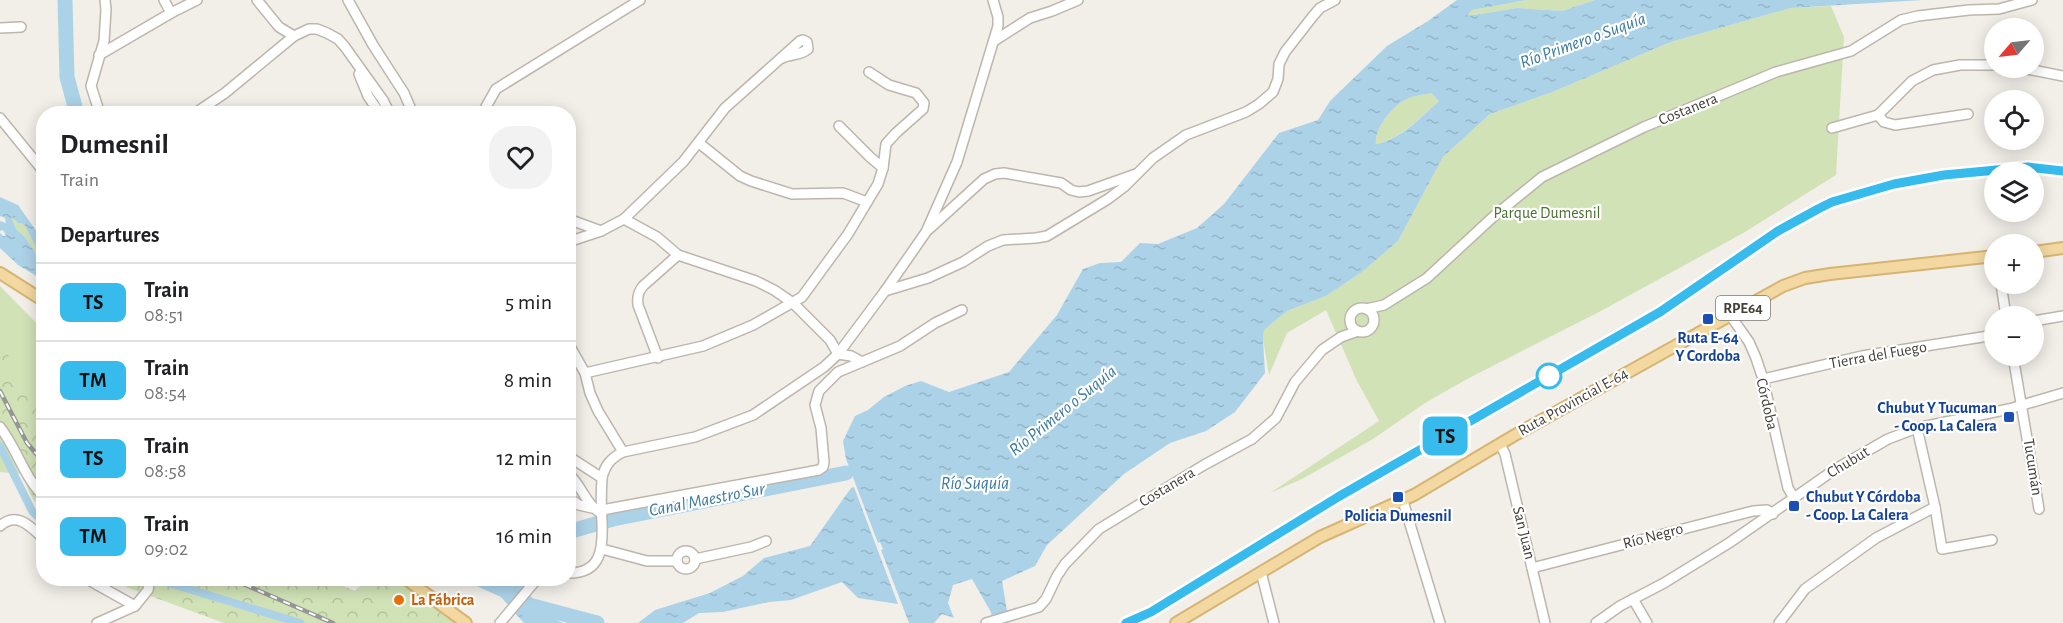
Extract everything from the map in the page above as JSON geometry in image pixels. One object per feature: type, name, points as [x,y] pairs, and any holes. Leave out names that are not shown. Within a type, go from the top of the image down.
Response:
[{"type":"main road","points":[[2044,251],[2063,248]]},
{"type":"main road","name":"Ruta Provincial E-64","points":[[1176,623],[1328,533],[1403,501],[1500,444],[1783,286],[1811,277],[1984,257]]},
{"type":"main road","points":[[0,273],[36,296]]},
{"type":"main road","points":[[416,586],[466,623]]},
{"type":"street","points":[[97,106],[91,86],[105,24],[105,0]]},
{"type":"street","points":[[164,0],[171,13]]},
{"type":"street","points":[[99,55],[197,0]]},
{"type":"street","points":[[257,0],[279,27],[294,36]]},
{"type":"street","points":[[348,0],[410,106]]},
{"type":"street","points":[[486,106],[496,89],[640,0]]},
{"type":"street","points":[[576,573],[589,568],[602,549],[602,478],[608,462],[623,452],[695,437],[753,415],[817,372],[838,354],[885,291],[926,232],[957,162],[998,26],[993,0]]},
{"type":"street","points":[[994,41],[1030,18],[1078,0]]},
{"type":"street","points":[[885,291],[928,278],[1003,240],[1047,236],[1108,199],[1124,187],[1153,158],[1186,135],[1246,112],[1268,97],[1276,85],[1281,57],[1320,8],[1335,0]]},
{"type":"street","name":"Costanera","points":[[990,622],[1031,611],[1043,604],[1060,570],[1099,529],[1194,470],[1246,444],[1269,426],[1280,412],[1296,382],[1322,350],[1341,337],[1371,329],[1374,320],[1384,306],[1426,278],[1493,217],[1542,177],[1644,127],[1776,72],[1851,51],[1901,20],[1969,10],[1999,9],[2032,0]]},
{"type":"street","points":[[0,28],[21,27]]},
{"type":"street","points":[[206,106],[294,36],[309,29],[317,29],[338,39],[386,106]]},
{"type":"street","points":[[576,239],[624,219],[683,162],[725,108],[780,59]]},
{"type":"street","points":[[354,61],[368,96],[375,106]]},
{"type":"street","points":[[1832,128],[1878,114],[1912,81],[1933,70],[1960,65],[1984,65]]},
{"type":"street","points":[[585,373],[703,346],[753,325],[802,297],[829,261],[878,184],[886,144],[923,110],[924,103],[916,93],[889,85],[869,72]]},
{"type":"street","points":[[2044,72],[2063,76]]},
{"type":"street","points":[[1878,114],[1884,122],[1895,125],[1968,114]]},
{"type":"street","points":[[0,118],[36,162]]},
{"type":"street","points":[[839,126],[883,168]]},
{"type":"street","points":[[699,143],[740,176],[750,181],[792,194],[843,193],[867,202]]},
{"type":"street","points":[[926,232],[984,179],[995,174],[1004,173],[1061,183],[1079,192],[1089,191],[1136,174]]},
{"type":"street","points":[[624,219],[657,237],[678,255],[756,281],[774,290],[793,303],[830,340],[838,354]]},
{"type":"street","points":[[576,222],[600,231]]},
{"type":"street","points":[[658,358],[638,304],[639,291],[678,255]]},
{"type":"street","name":"Costanera","points":[[1341,337],[1353,312],[1359,308],[1384,306]]},
{"type":"street","points":[[1366,309],[1371,312],[1374,320]]},
{"type":"street","points":[[576,503],[602,512],[819,470],[823,467],[824,462],[821,428],[815,405],[819,391],[838,372],[900,346],[962,310]]},
{"type":"street","name":"Córdoba","points":[[1730,315],[1753,349],[1788,488],[1794,498]]},
{"type":"street","points":[[2044,319],[2063,316]]},
{"type":"street","points":[[1350,322],[1358,331]]},
{"type":"street","name":"Tierra del Fuego","points":[[1762,380],[1862,356],[1984,337]]},
{"type":"street","points":[[838,354],[851,356],[862,362]]},
{"type":"street","points":[[576,357],[585,373],[593,402],[623,452]]},
{"type":"street","name":"Tucumán","points":[[2015,366],[2039,509]]},
{"type":"street","name":"Chubut","points":[[1596,623],[1683,571],[1860,454],[1899,434],[2063,393]]},
{"type":"street","points":[[0,427],[20,458],[28,478],[36,488]]},
{"type":"street","points":[[1917,428],[1942,549],[1992,540]]},
{"type":"street","name":"San Juan","points":[[1500,444],[1545,623]]},
{"type":"street","points":[[576,461],[602,478]]},
{"type":"street","points":[[576,481],[592,508]]},
{"type":"street","points":[[1403,501],[1440,623]]},
{"type":"street","points":[[1779,623],[1805,589],[1876,537],[1935,507]]},
{"type":"street","name":"Río Negro","points":[[1532,568],[1760,510],[1773,513]]},
{"type":"street","points":[[0,526],[9,520],[20,520],[36,532]]},
{"type":"street","points":[[602,549],[647,561],[677,561],[679,555],[684,551],[690,551],[695,559],[751,547],[766,541]]},
{"type":"street","points":[[1261,572],[1274,623]]},
{"type":"street","points":[[99,586],[135,606]]},
{"type":"street","points":[[97,623],[135,606],[149,586]]},
{"type":"street","points":[[501,621],[531,586]]},
{"type":"street","points":[[1633,599],[1647,623]]},
{"type":"green space","points":[[1527,0],[1595,0],[1562,11],[1517,8],[1466,16],[1472,10]]},
{"type":"green space","name":"Parque Dumesnil","points":[[1831,6],[1844,37],[1836,175],[1745,232],[1601,311],[1469,378],[1425,403],[1373,439],[1302,479],[1270,493],[1379,421],[1357,381],[1326,310],[1287,333],[1269,375],[1263,339],[1264,330],[1287,311],[1326,296],[1362,272],[1398,241],[1443,157],[1490,114],[1550,93],[1671,42],[1791,8]]},
{"type":"green space","points":[[1431,93],[1439,101],[1402,132],[1376,144],[1380,126],[1393,109],[1406,99]]},
{"type":"green space","points":[[10,213],[18,223],[24,224],[36,247],[36,255],[25,237],[16,229]]},
{"type":"green space","points":[[0,286],[36,323],[36,475],[0,472]]},
{"type":"green space","points":[[0,340],[4,340],[15,379],[25,388],[36,405],[36,502],[29,491],[22,454],[0,438]]},
{"type":"green space","points":[[343,586],[355,591],[360,586],[408,586],[459,623],[224,623],[126,587]]},
{"type":"water","name":"Río Suquía","points":[[1457,0],[1527,0],[1472,10],[1467,16],[1517,8],[1562,11],[1595,0],[1923,0],[1791,8],[1671,42],[1550,93],[1490,114],[1443,157],[1398,241],[1362,272],[1326,296],[1287,311],[1264,330],[1265,373],[1235,412],[1206,431],[1170,443],[1124,474],[1047,545],[1035,566],[1002,581],[1007,611],[992,614],[972,579],[953,585],[948,603],[954,618],[942,614],[934,623],[909,623],[881,550],[883,549],[880,542],[878,543],[846,459],[843,441],[855,416],[868,410],[884,397],[921,381],[949,392],[1009,372],[1057,315],[1083,269],[1100,263],[1121,262],[1140,243],[1158,244],[1197,228],[1224,204],[1279,133],[1318,120],[1330,101],[1387,46]],"holes":[[[1431,93],[1439,101],[1402,133],[1376,144],[1376,138],[1384,120],[1403,101]]]},
{"type":"water","points":[[0,197],[18,205],[36,231],[36,247],[24,224],[18,223],[11,216],[16,229],[25,237],[36,254],[36,276],[18,265],[0,248],[0,233],[6,236],[3,230],[0,231],[0,221],[6,223],[5,218],[0,216]]},
{"type":"water","points":[[854,487],[898,604],[858,598],[842,582],[791,600],[769,602],[723,612],[699,613],[683,623],[638,623],[655,610],[710,593],[743,576],[764,558],[810,546],[851,488]]},
{"type":"water","points":[[477,586],[523,586],[543,610],[563,623],[524,623],[501,597]]},
{"type":"waterway","name":"Canal Maestro Sur","points":[[65,0],[67,77],[75,106]]},
{"type":"waterway","points":[[0,446],[36,515]]},
{"type":"waterway","name":"Canal Maestro Sur","points":[[576,530],[613,519],[846,473]]},
{"type":"waterway","points":[[179,586],[300,623]]},
{"type":"waterway","name":"Río Primero o Suquía","points":[[502,586],[529,605],[597,623]]},
{"type":"waterway","points":[[992,614],[1007,611],[1009,615]]},
{"type":"railway","points":[[1126,623],[1151,612],[1354,489],[1631,330],[1681,298],[1766,237],[1811,211],[1861,192],[1918,178],[1976,170],[2063,171]]},
{"type":"railway","points":[[0,391],[27,443],[36,454]]},
{"type":"railway","points":[[248,586],[333,623]]},
{"type":"train","name":"TS","points":[[1126,623],[1151,612],[1338,497],[1660,312],[1778,231],[1832,202],[1910,180],[1961,172],[2028,167],[2063,171]]},
{"type":"place","name":"Ruta E-64 Y Cordoba","points":[[1708,319]]},
{"type":"place","name":"Chubut Y Tucuman - Coop. La Calera","points":[[2009,417]]},
{"type":"place","name":"Policia Dumesnil","points":[[1398,497]]},
{"type":"place","name":"Chubut Y Córdoba - Coop. La Calera","points":[[1794,506]]},
{"type":"place","name":"La Fábrica","points":[[399,600]]}]
